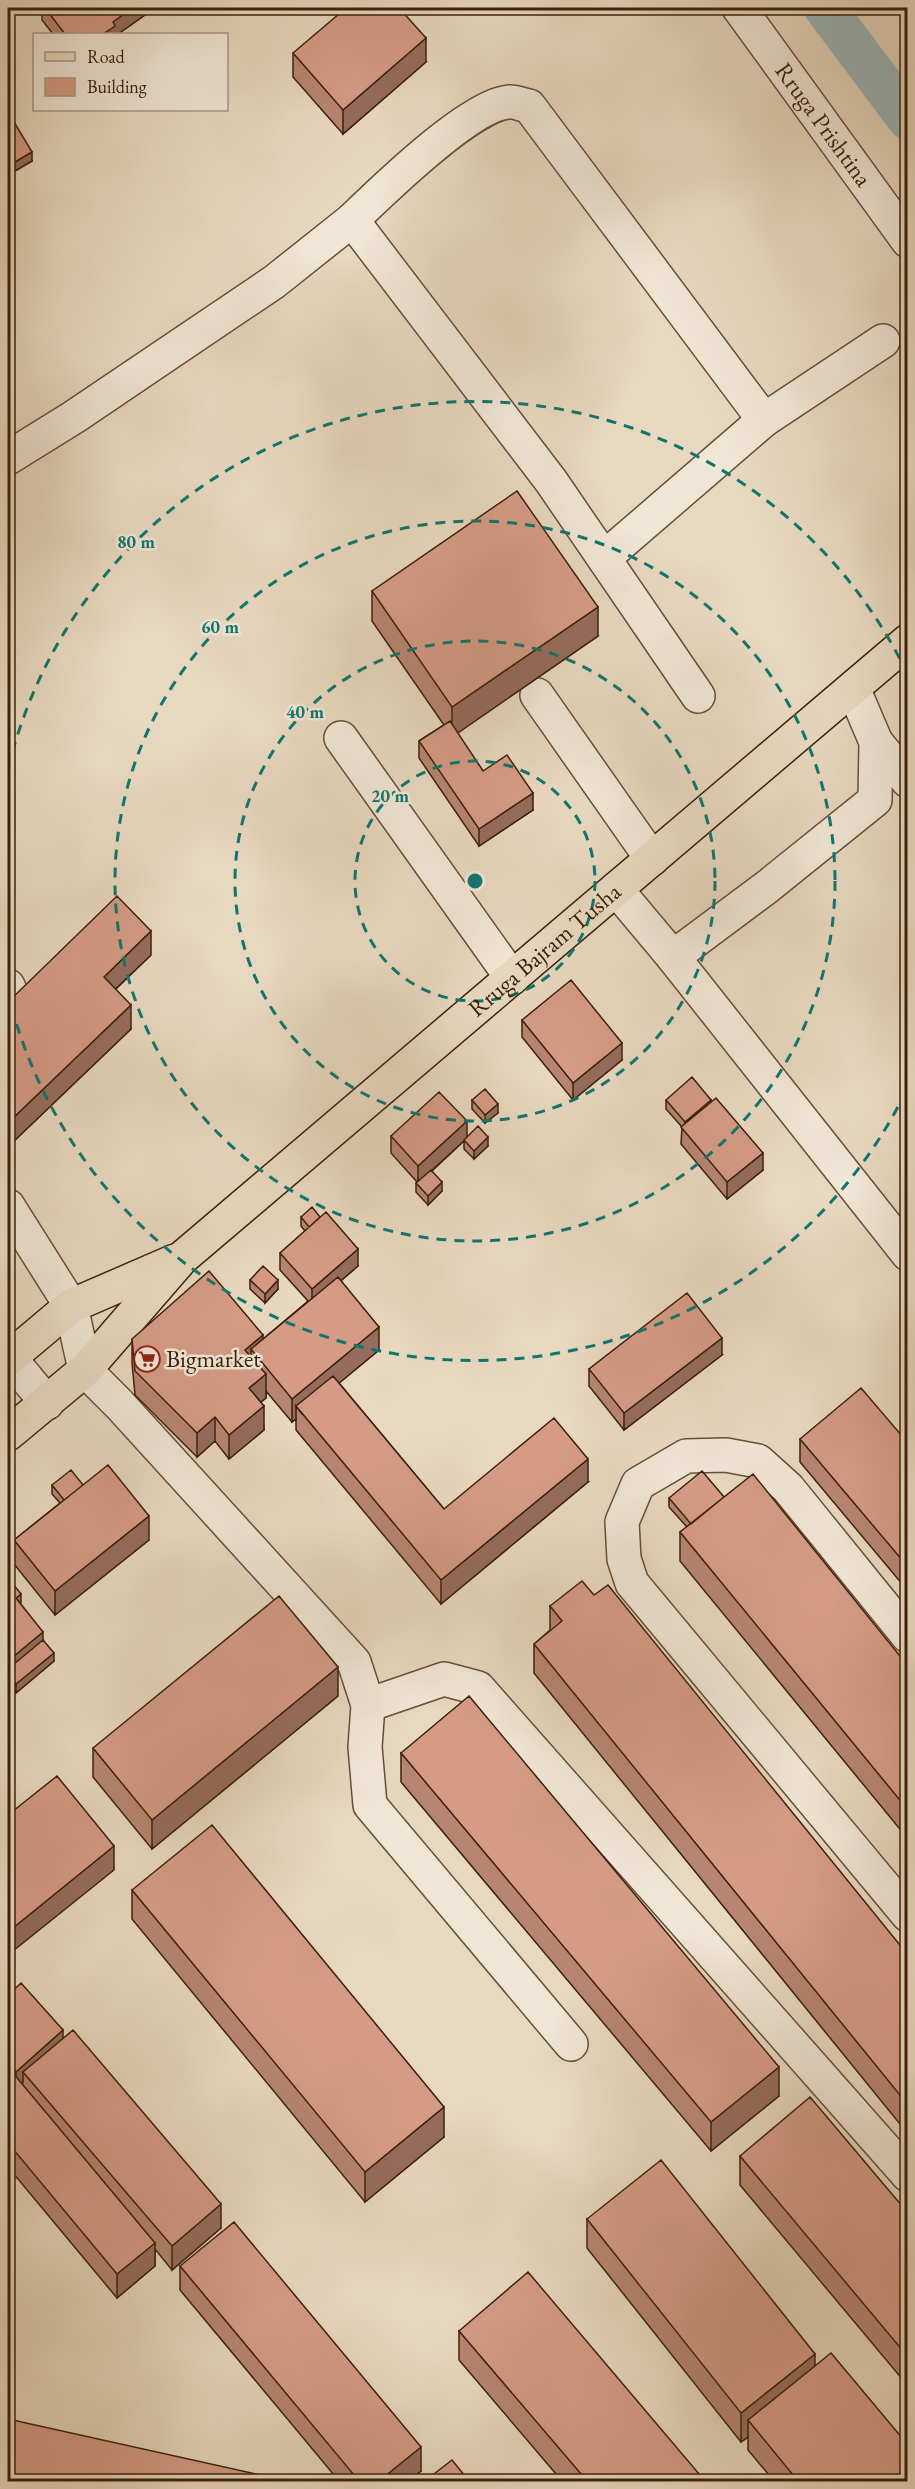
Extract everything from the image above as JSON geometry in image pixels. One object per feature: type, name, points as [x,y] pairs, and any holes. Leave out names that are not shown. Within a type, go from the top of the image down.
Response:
[{"type":"main road","name":"Rruga Bajram Tusha","points":[[8,1434],[85,1370],[182,1258],[908,641]]},
{"type":"main road","name":"Rruga Bajram Tusha","points":[[8,1356],[71,1306],[182,1258]]},
{"type":"street","name":"Rruga Prishtina","points":[[739,8],[908,241]]},
{"type":"street","points":[[8,458],[74,417],[274,282],[352,220],[408,168],[463,124],[487,110],[509,102],[529,106],[764,420]]},
{"type":"street","points":[[352,220],[551,481],[698,696]]},
{"type":"street","points":[[604,558],[764,420],[883,341]]},
{"type":"street","points":[[853,688],[876,742],[908,781]]},
{"type":"street","points":[[537,695],[652,859]]},
{"type":"street","points":[[341,738],[512,978]]},
{"type":"street","points":[[673,957],[767,887],[875,800],[876,742]]},
{"type":"street","points":[[616,889],[673,957],[908,1254]]},
{"type":"street","points":[[8,986],[12,995],[8,999]]},
{"type":"street","points":[[8,1206],[71,1306],[85,1370],[119,1404],[354,1662],[368,1705],[365,1747],[370,1805],[571,2044]]},
{"type":"street","points":[[8,1356],[47,1403]]},
{"type":"street","points":[[908,1636],[788,1488],[758,1461],[726,1455],[686,1456],[638,1484],[622,1522],[624,1559],[632,1583],[908,1915]]},
{"type":"street","points":[[368,1705],[444,1679],[478,1688],[908,2175]]},
{"type":"building","points":[[45,8],[132,8],[113,22],[115,26],[104,33],[64,33]]},
{"type":"building","points":[[346,8],[373,8],[375,10],[399,8],[426,38],[343,110],[293,53]]},
{"type":"building","points":[[14,122],[32,152],[10,165],[8,126]]},
{"type":"building","points":[[517,491],[598,607],[452,707],[372,591]]},
{"type":"building","points":[[450,721],[483,771],[507,755],[533,793],[479,829],[419,741]]},
{"type":"building","points":[[117,896],[151,931],[104,977],[131,1005],[12,1119],[8,1115],[8,1002]]},
{"type":"building","points":[[571,980],[622,1043],[573,1083],[522,1020]]},
{"type":"building","points":[[692,1077],[711,1100],[685,1122],[666,1100]]},
{"type":"building","points":[[485,1089],[498,1104],[485,1115],[472,1100]]},
{"type":"building","points":[[439,1092],[467,1121],[418,1166],[391,1136]]},
{"type":"building","points":[[716,1098],[763,1153],[727,1182],[681,1127]]},
{"type":"building","points":[[478,1126],[488,1137],[474,1151],[464,1140]]},
{"type":"building","points":[[431,1170],[442,1182],[428,1196],[416,1183]]},
{"type":"building","points":[[312,1207],[320,1217],[309,1227],[301,1217]]},
{"type":"building","points":[[326,1212],[358,1249],[312,1289],[280,1253]]},
{"type":"building","points":[[263,1266],[278,1280],[265,1294],[250,1280]]},
{"type":"building","points":[[209,1271],[263,1335],[245,1350],[266,1374],[249,1388],[264,1406],[229,1435],[215,1417],[197,1433],[135,1371],[132,1339]]},
{"type":"building","points":[[338,1277],[379,1327],[292,1399],[251,1349]]},
{"type":"building","points":[[687,1293],[722,1338],[624,1413],[589,1369]]},
{"type":"building","points":[[333,1376],[444,1509],[554,1418],[588,1459],[441,1580],[296,1406]]},
{"type":"building","points":[[861,1388],[908,1443],[908,1567],[800,1439]]},
{"type":"building","points":[[108,1465],[149,1516],[55,1591],[14,1540]]},
{"type":"building","points":[[71,1470],[83,1485],[64,1500],[52,1485]]},
{"type":"building","points":[[702,1471],[724,1497],[691,1524],[669,1498]]},
{"type":"building","points":[[753,1474],[908,1666],[908,1810],[680,1532]]},
{"type":"building","points":[[8,1578],[21,1594],[16,1598],[43,1632],[8,1661]]},
{"type":"building","points":[[582,1581],[594,1595],[608,1585],[908,1955],[908,2105],[534,1644],[562,1621],[550,1606]]},
{"type":"building","points":[[279,1596],[338,1667],[152,1820],[93,1748]]},
{"type":"building","points":[[43,1640],[54,1653],[16,1684],[8,1673],[8,1669]]},
{"type":"building","points":[[469,1696],[779,2067],[711,2122],[401,1753]]},
{"type":"building","points":[[57,1776],[114,1846],[8,1932],[8,1815]]},
{"type":"building","points":[[212,1825],[444,2107],[365,2172],[132,1890]]},
{"type":"building","points":[[21,1983],[63,2030],[16,2072],[8,2062],[8,1995]]},
{"type":"building","points":[[73,2030],[221,2204],[172,2246],[23,2072]]},
{"type":"building","points":[[8,2067],[155,2243],[117,2274],[8,2143]]},
{"type":"building","points":[[810,2097],[908,2213],[908,2357],[740,2156]]},
{"type":"building","points":[[661,2160],[815,2354],[741,2413],[587,2219]]},
{"type":"building","points":[[234,2222],[421,2447],[379,2481],[359,2481],[180,2266]]},
{"type":"building","points":[[528,2272],[705,2481],[587,2481],[459,2331]]},
{"type":"building","points":[[831,2353],[908,2445],[908,2481],[798,2481],[748,2420]]},
{"type":"building","points":[[8,2419],[288,2481],[8,2481]]},
{"type":"building","points":[[452,2460],[469,2481],[425,2481]]},
{"type":"waterway","points":[[825,8],[908,119]]},
{"type":"place","name":"Bigmarket","points":[[147,1359]]}]
